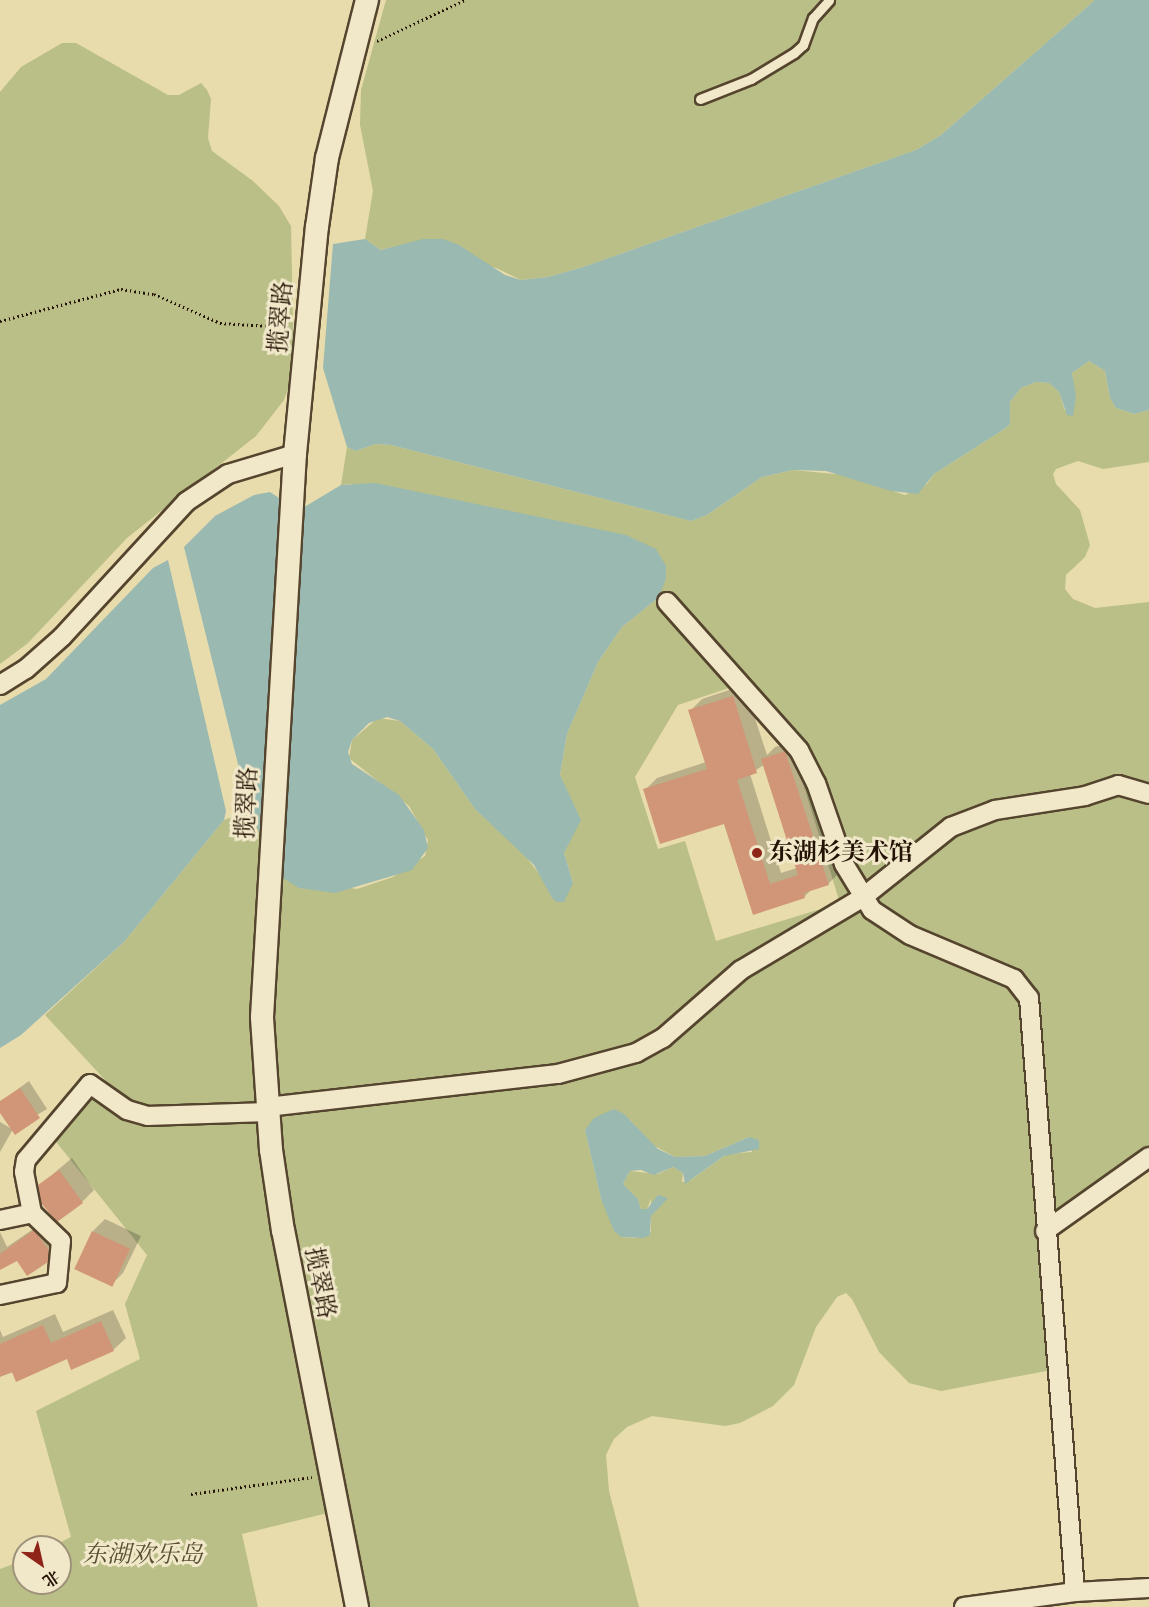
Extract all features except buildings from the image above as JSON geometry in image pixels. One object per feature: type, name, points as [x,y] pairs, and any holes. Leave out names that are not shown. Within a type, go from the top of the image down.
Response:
[{"type":"street","name":"揽翠路","points":[[357,1607],[283,1231],[267,1109],[262,1017],[295,453],[307,325],[327,158],[367,0]]},
{"type":"street","points":[[0,685],[26,669],[62,637],[186,502],[228,474],[295,453]]},
{"type":"street","points":[[668,603],[799,750],[816,783],[844,864],[862,898],[887,922],[1014,979],[1026,992],[1031,1010],[1045,1231],[1075,1592]]},
{"type":"street","points":[[0,1294],[57,1283],[61,1241],[32,1213],[24,1172],[26,1160],[90,1084],[127,1110],[148,1116],[267,1109],[558,1074],[636,1053],[663,1038],[760,956],[862,898],[939,836],[966,820],[995,810],[1085,796],[1118,785],[1149,794]]},
{"type":"street","points":[[1045,1231],[1149,1157]]},
{"type":"street","points":[[0,1220],[32,1213]]},
{"type":"street","points":[[964,1607],[1075,1592],[1149,1588]]},
{"type":"lane","points":[[700,99],[751,79],[794,54],[803,45],[813,18],[829,0]]},
{"type":"path","points":[[353,49],[401,33],[465,0]]},
{"type":"path","points":[[0,321],[121,289],[154,294],[220,323],[280,328],[307,325]]},
{"type":"path","points":[[191,1494],[329,1474]]},
{"type":"green space","points":[[386,0],[1095,0],[941,135],[916,150],[583,267],[548,277],[521,280],[496,268],[397,246],[381,250],[365,239],[373,191],[360,125],[361,90]]},
{"type":"green space","points":[[62,43],[76,43],[168,95],[179,95],[201,83],[207,90],[211,99],[208,138],[212,151],[253,181],[279,206],[291,226],[294,372],[284,400],[256,436],[127,538],[28,643],[0,664],[0,92],[21,67]]},
{"type":"green space","name":"东湖欢乐岛","points":[[1089,361],[1105,371],[1110,398],[1116,408],[1134,414],[1149,410],[1149,462],[1103,469],[1078,461],[1056,469],[1053,474],[1056,484],[1080,510],[1090,545],[1085,557],[1066,575],[1065,589],[1073,599],[1095,608],[1149,602],[1149,1165],[1057,1233],[1052,1243],[1062,1368],[941,1391],[909,1383],[879,1352],[852,1299],[846,1293],[837,1297],[816,1327],[794,1385],[773,1406],[740,1423],[725,1426],[652,1416],[627,1427],[614,1439],[606,1455],[609,1491],[639,1607],[366,1607],[344,1509],[242,1534],[258,1607],[0,1607],[0,1569],[12,1564],[12,1595],[72,1595],[72,1535],[36,1411],[140,1359],[125,1304],[147,1255],[53,1138],[106,1081],[45,1015],[124,942],[224,820],[250,811],[280,876],[357,889],[393,877],[425,856],[428,840],[409,806],[349,758],[352,740],[378,718],[400,721],[433,749],[475,809],[523,853],[544,880],[573,883],[564,853],[571,837],[560,775],[567,734],[598,662],[622,627],[658,598],[351,484],[341,485],[347,447],[356,451],[375,444],[391,445],[691,521],[707,515],[762,477],[793,470],[844,475],[905,495],[927,484],[934,474],[1006,428],[1010,424],[1010,402],[1021,388],[1036,382],[1049,383],[1059,392],[1065,411],[1074,389],[1072,373]],"holes":[[[735,686],[792,748],[840,903],[716,941],[685,841],[658,849],[635,777],[678,705]],[[630,1120],[653,1145],[675,1157],[705,1156],[749,1137],[752,1152],[727,1154],[691,1180],[682,1182],[683,1173],[673,1167],[658,1174],[630,1171],[623,1184],[638,1199],[641,1209],[647,1209],[651,1199],[651,1232],[636,1238],[621,1237],[601,1199],[585,1130]]]},
{"type":"water","points":[[1095,0],[1149,0],[1149,410],[1134,414],[1116,408],[1110,398],[1105,371],[1089,361],[1072,373],[1076,396],[1073,416],[1067,415],[1059,392],[1049,383],[1036,382],[1021,388],[1010,402],[1010,424],[934,474],[918,494],[891,491],[826,471],[793,470],[762,477],[707,515],[691,521],[391,445],[375,444],[356,451],[347,447],[323,368],[333,244],[365,239],[381,250],[423,239],[443,239],[459,245],[505,275],[521,280],[548,277],[583,267],[916,150],[941,135]]},
{"type":"water","points":[[375,483],[626,535],[656,549],[666,566],[666,579],[658,598],[622,627],[598,662],[567,734],[560,775],[581,820],[564,853],[573,883],[564,902],[557,902],[552,898],[534,865],[475,809],[433,749],[400,721],[387,717],[369,723],[352,740],[348,752],[352,764],[399,795],[424,830],[428,848],[412,870],[335,893],[299,888],[280,876],[250,812],[184,547],[215,516],[254,495],[270,492],[288,504],[306,506],[341,485]]},
{"type":"water","points":[[168,560],[226,811],[224,820],[124,942],[21,1035],[0,1048],[0,705],[46,679],[153,568]]},
{"type":"water","points":[[614,1109],[624,1114],[658,1149],[675,1157],[705,1156],[749,1137],[759,1140],[759,1149],[724,1156],[685,1184],[683,1173],[673,1167],[654,1175],[641,1170],[630,1171],[623,1184],[638,1199],[641,1209],[647,1209],[658,1195],[668,1198],[651,1216],[650,1235],[644,1238],[621,1237],[614,1231],[601,1199],[585,1130],[594,1118]]},
{"type":"place","name":"东湖杉美术馆","points":[[757,853]]}]
